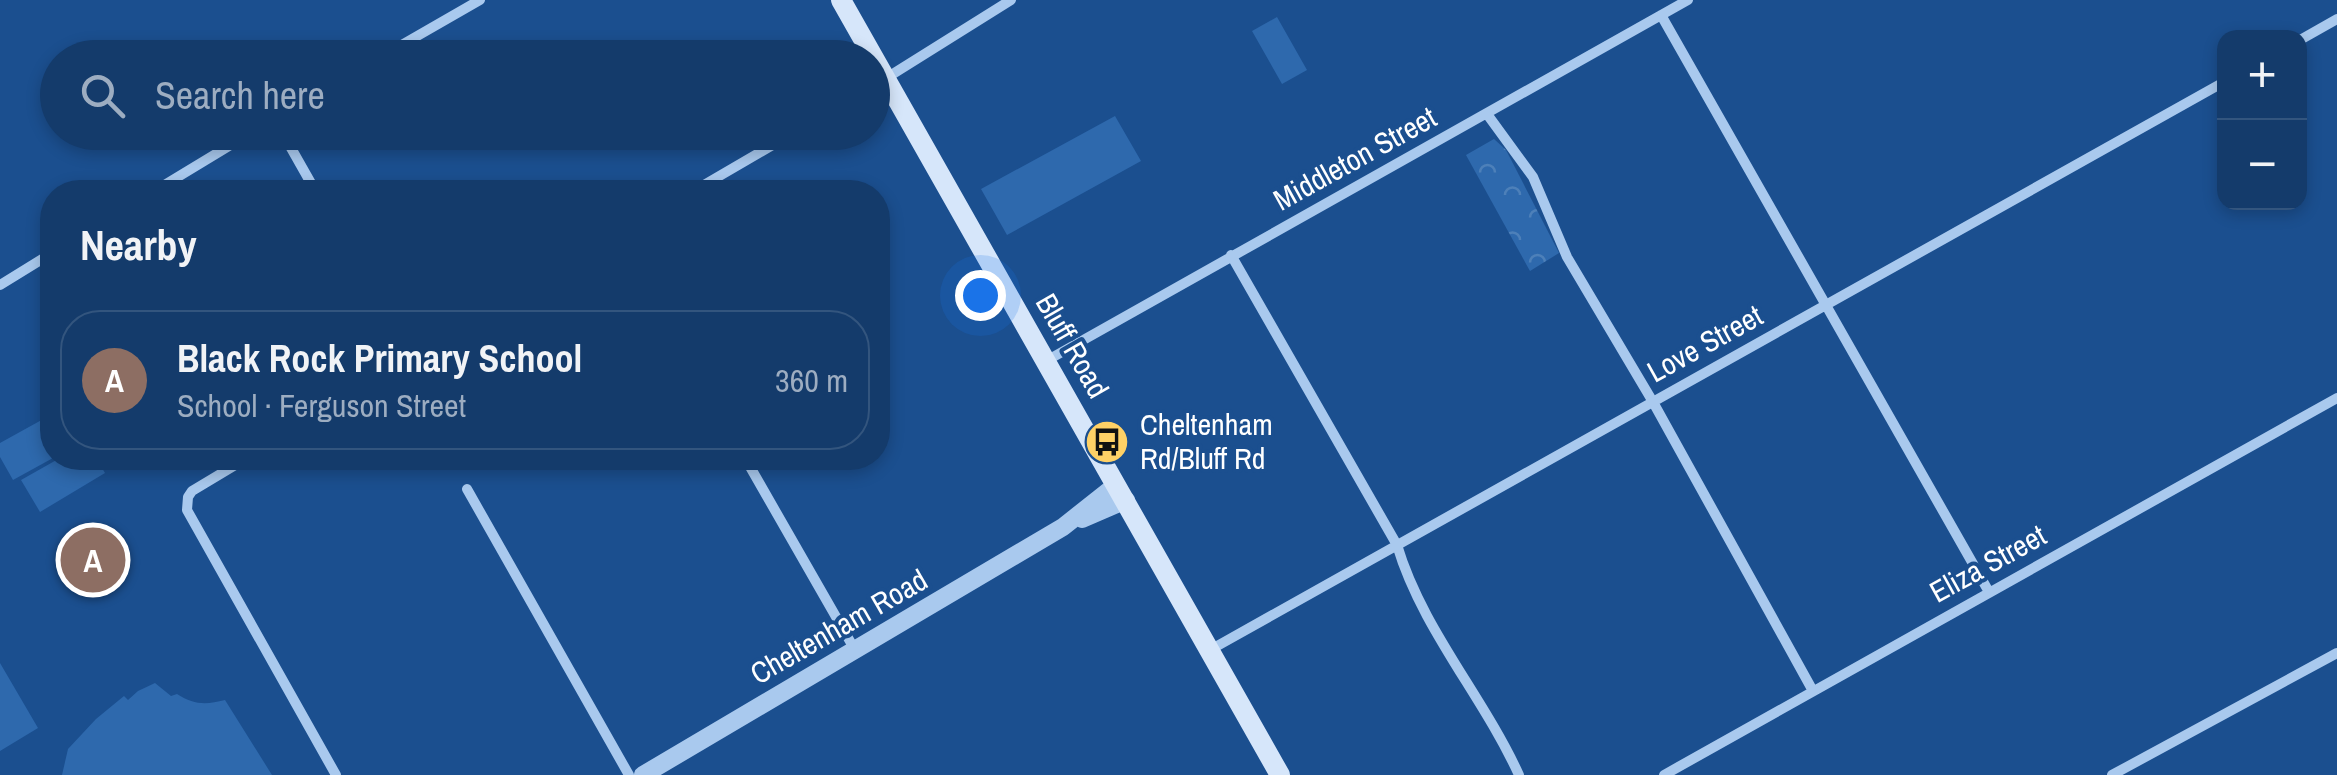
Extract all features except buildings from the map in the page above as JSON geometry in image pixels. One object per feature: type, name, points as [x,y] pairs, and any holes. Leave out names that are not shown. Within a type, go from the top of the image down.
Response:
[{"type":"main road","name":"Bluff Road","points":[[842,0],[860,40]]},
{"type":"main road","name":"Bluff Road","points":[[890,101],[1046,362],[1279,775]]},
{"type":"street","points":[[410,40],[480,0]]},
{"type":"street","points":[[890,76],[1010,0]]},
{"type":"street","name":"Middleton Street","points":[[1046,362],[1688,0]]},
{"type":"street","points":[[1660,15],[1989,592]]},
{"type":"street","points":[[2307,36],[2337,19]]},
{"type":"street","name":"Love Street","points":[[1210,650],[2217,86]]},
{"type":"street","points":[[1487,114],[1534,177],[1567,256],[1813,691]]},
{"type":"street","points":[[173,180],[222,150]]},
{"type":"street","points":[[292,150],[309,180]]},
{"type":"street","points":[[713,180],[764,150]]},
{"type":"street","points":[[1231,256],[1397,545],[1404,568],[1442,644],[1477,695],[1519,775]]},
{"type":"street","points":[[0,285],[40,261]]},
{"type":"street","name":"Eliza Street","points":[[1664,775],[2337,398]]},
{"type":"street","points":[[226,470],[188,496],[188,512],[336,775]]},
{"type":"street","points":[[752,470],[856,650]]},
{"type":"street","points":[[466,489],[629,775]]},
{"type":"street","name":"Cheltenham Road","points":[[643,775],[1121,492]]},
{"type":"street","points":[[2112,775],[2337,653]]},
{"type":"green space","points":[[1277,17],[1307,70],[1282,84],[1252,31]]},
{"type":"green space","points":[[1115,116],[1141,161],[1007,235],[981,189]]},
{"type":"green space","points":[[1494,139],[1506,150],[1559,253],[1530,271],[1466,155]]},
{"type":"green space","points":[[40,421],[40,465],[13,480],[0,457],[0,443]]},
{"type":"green space","points":[[40,469],[105,473],[40,512],[21,480]]},
{"type":"green space","points":[[0,663],[38,728],[0,751]]},
{"type":"green space","points":[[155,683],[171,696],[177,694],[195,702],[225,700],[272,775],[62,775],[68,749],[96,719],[124,696],[128,700]]},
{"type":"place","name":"Cheltenham Rd/Bluff Rd","points":[[1107,442]]},
{"type":"place","name":"Black Rock Primary School","points":[[93,560]]}]
